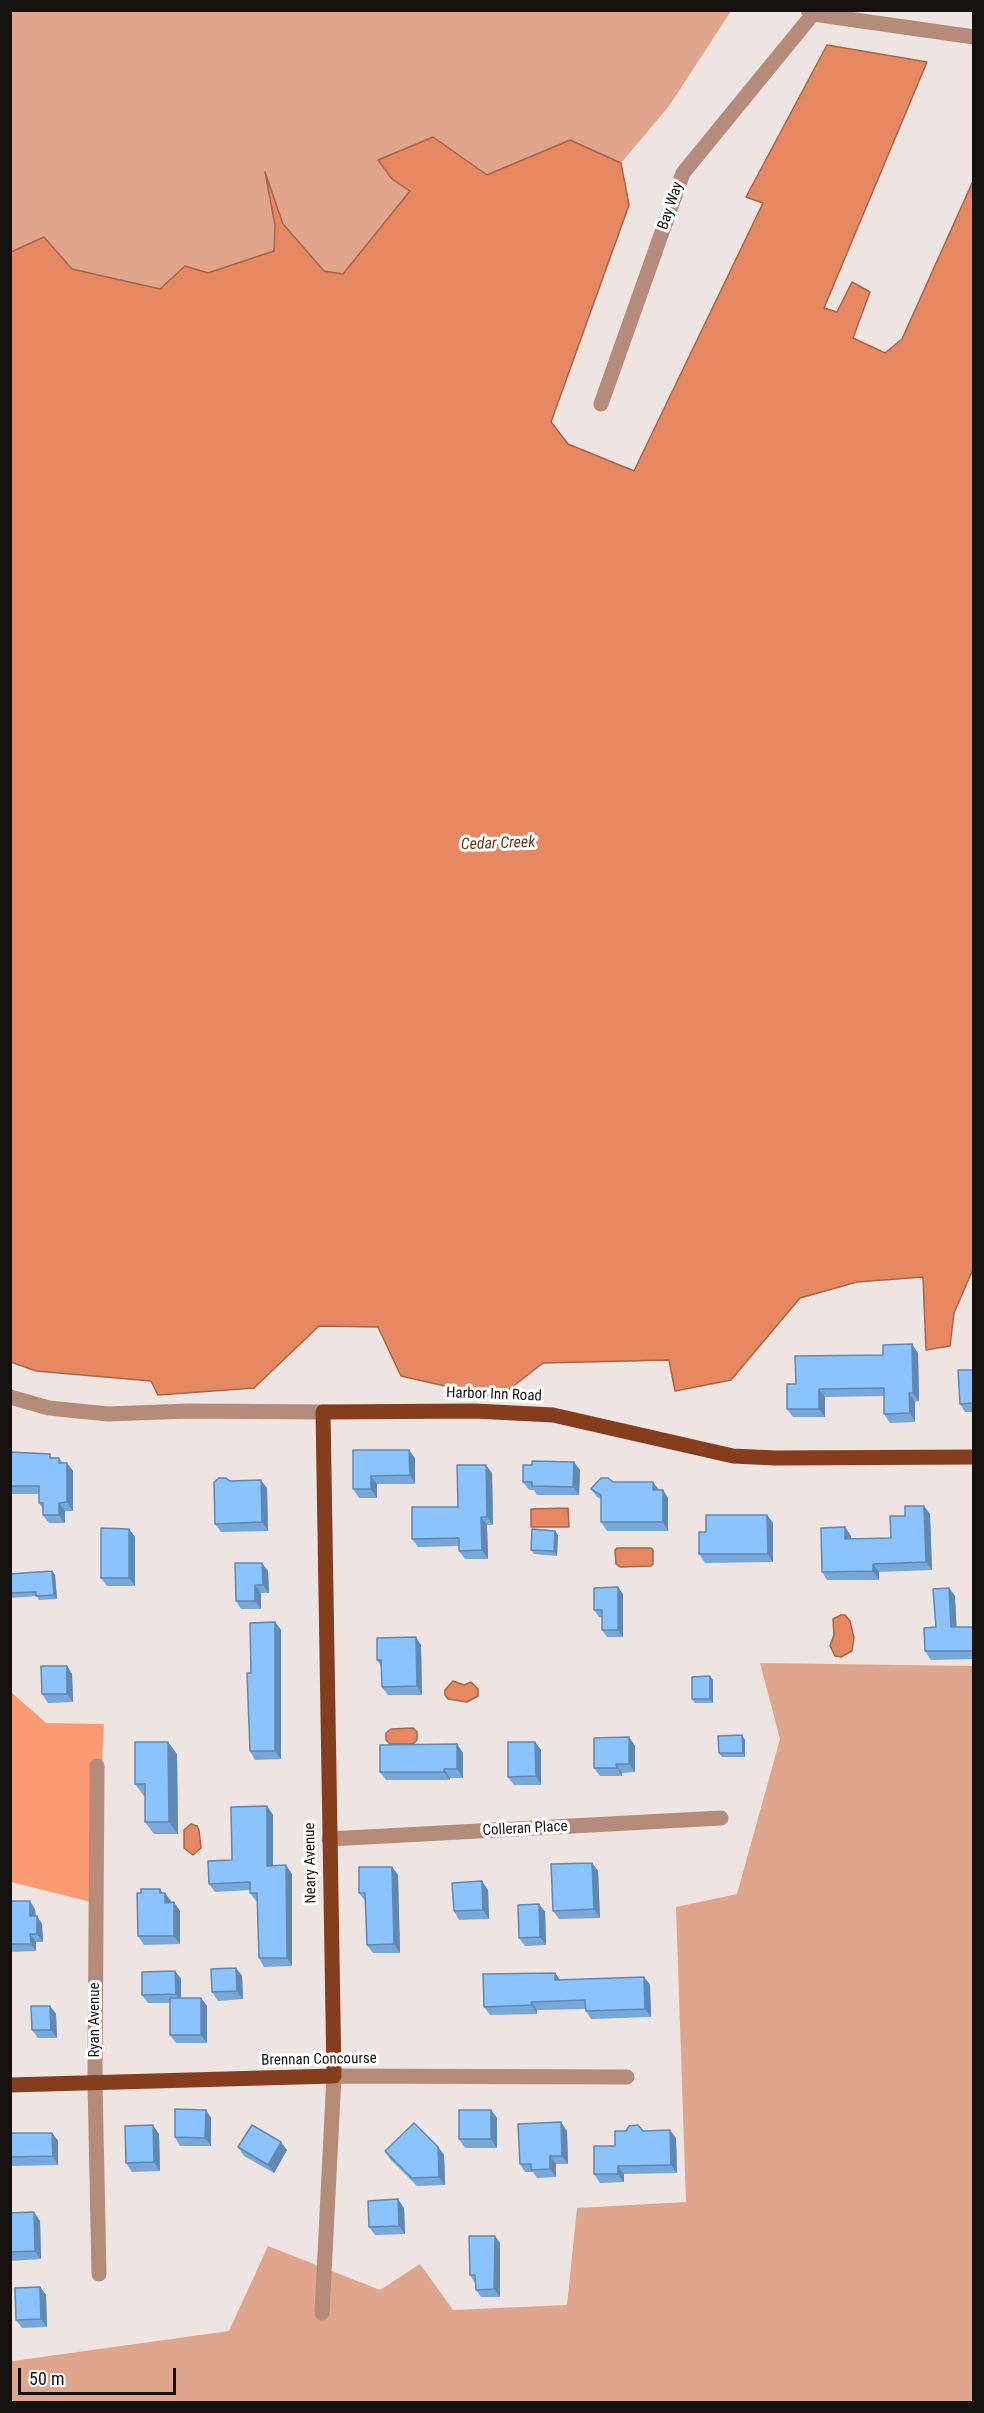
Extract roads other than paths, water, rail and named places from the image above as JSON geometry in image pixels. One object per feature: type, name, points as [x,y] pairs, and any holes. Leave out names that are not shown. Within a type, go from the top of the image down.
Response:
[{"type":"main road","name":"Harbor Inn Road","points":[[323,1412],[475,1411],[553,1414],[733,1456],[775,1458],[974,1457]]},
{"type":"main road","name":"Neary Avenue","points":[[323,1412],[334,2076]]},
{"type":"main road","name":"Brennan Concourse","points":[[10,2085],[334,2076]]},
{"type":"street","points":[[811,12],[974,37]]},
{"type":"street","name":"Bay Way","points":[[601,404],[683,173],[811,12]]},
{"type":"street","name":"Harbor Inn Road","points":[[10,1397],[50,1408],[108,1414],[189,1411],[323,1412]]},
{"type":"street","name":"Ryan Avenue","points":[[97,1766],[95,2083],[99,2274]]},
{"type":"street","name":"Colleran Place","points":[[329,1839],[721,1818]]},
{"type":"street","name":"Brennan Concourse","points":[[334,2076],[627,2077]]},
{"type":"street","name":"Neary Avenue","points":[[322,2313],[334,2076]]},
{"type":"water","name":"Cedar Creek","points":[[827,45],[927,62],[824,308],[837,312],[852,282],[870,292],[853,338],[885,353],[902,339],[973,181],[974,1267],[954,1313],[950,1346],[926,1350],[923,1277],[857,1282],[800,1298],[731,1380],[675,1391],[669,1360],[543,1363],[498,1398],[401,1376],[378,1327],[319,1326],[254,1388],[158,1395],[151,1381],[36,1371],[11,1362],[11,252],[44,237],[72,269],[160,289],[185,266],[208,273],[274,251],[275,225],[265,172],[283,224],[324,271],[343,274],[410,191],[392,179],[378,160],[433,137],[487,175],[570,140],[621,163],[629,205],[551,422],[568,444],[634,471],[763,203],[746,197]]},
{"type":"water","points":[[568,1508],[569,1527],[531,1527],[531,1509]]},
{"type":"water","points":[[617,1548],[651,1548],[653,1564],[651,1566],[620,1567],[616,1564],[615,1550]]},
{"type":"water","points":[[845,1615],[850,1621],[854,1638],[852,1651],[841,1657],[835,1656],[830,1646],[834,1635],[833,1619]]},
{"type":"water","points":[[453,1681],[464,1685],[471,1682],[478,1689],[478,1696],[467,1702],[448,1699],[445,1690]]},
{"type":"water","points":[[413,1728],[417,1732],[417,1740],[413,1744],[390,1744],[386,1740],[386,1733],[391,1729]]},
{"type":"water","points":[[191,1824],[197,1826],[199,1830],[201,1848],[193,1855],[184,1848],[184,1830]]}]
